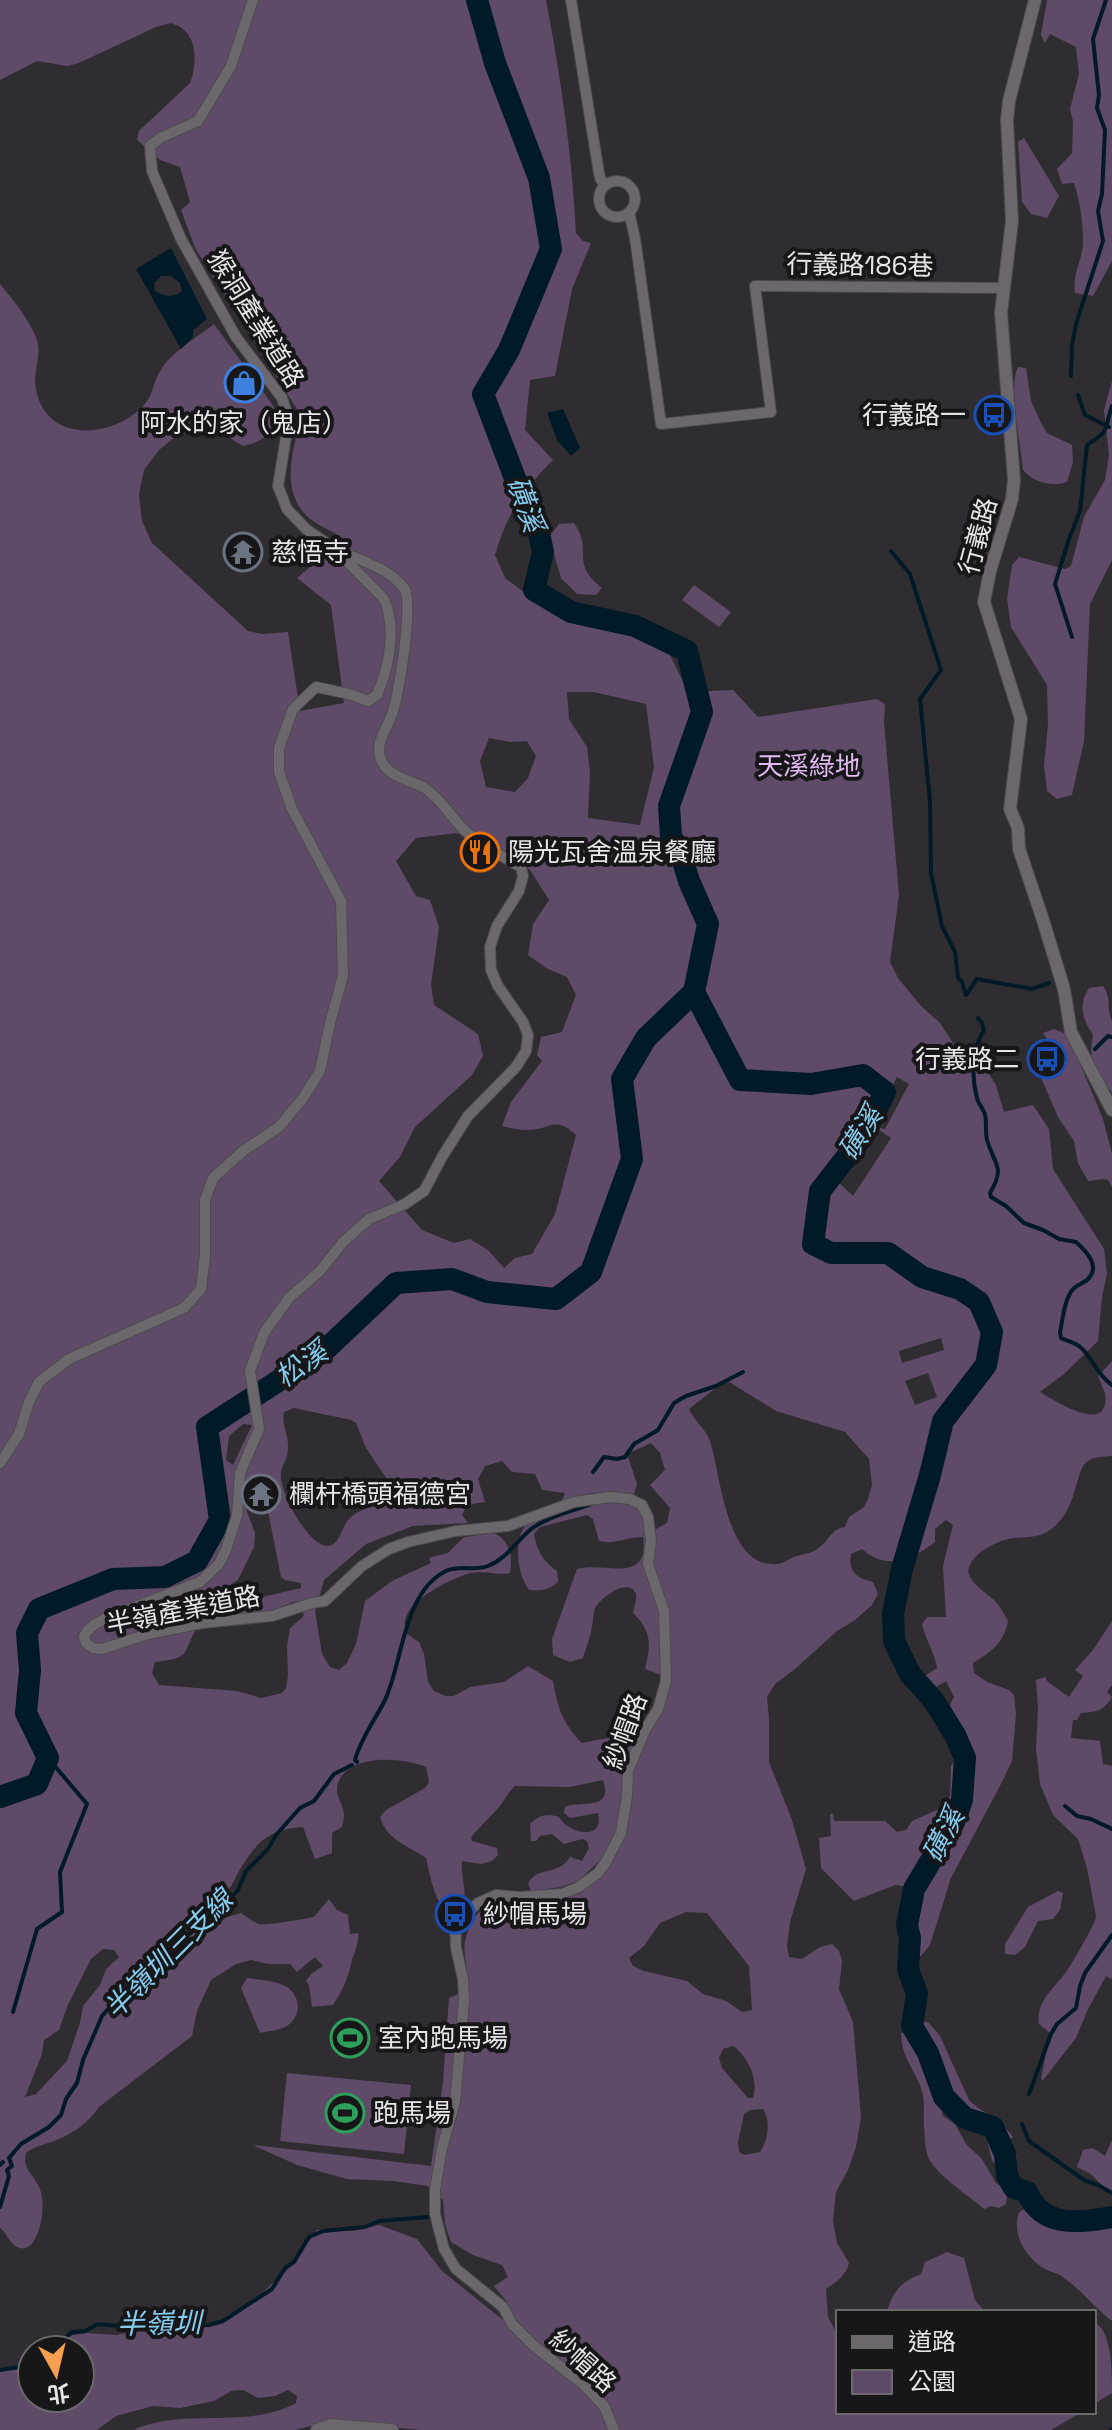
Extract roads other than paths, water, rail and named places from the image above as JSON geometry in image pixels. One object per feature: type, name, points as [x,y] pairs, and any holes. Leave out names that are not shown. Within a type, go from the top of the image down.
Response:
[{"type":"street","name":"猴洞產業道路","points":[[0,1463],[19,1434],[39,1382],[69,1359],[184,1308],[201,1289],[205,1255],[205,1200],[213,1178],[243,1151],[279,1127],[303,1098],[320,1071],[343,976],[341,901],[292,809],[279,772],[279,748],[293,709],[316,687],[368,701],[377,695],[388,660],[391,621],[384,599],[335,549],[306,529],[287,509],[278,486],[289,419],[282,398],[236,337],[181,239],[150,165],[150,146],[160,138],[198,121],[231,66],[253,0]]},
{"type":"street","points":[[571,0],[600,178],[605,185]]},
{"type":"street","name":"行義路","points":[[1035,0],[1007,120],[1012,221],[1001,313],[1014,480],[1012,499],[984,602],[1021,719],[1010,809],[1018,828],[1019,849],[1064,989],[1071,1032],[1112,1110]]},
{"type":"street","points":[[598,167],[616,181]]},
{"type":"street","points":[[617,217],[629,212],[635,202],[632,190],[623,182],[616,181],[605,185],[599,202],[606,213],[625,222],[635,238]]},
{"type":"street","name":"行義路186巷","points":[[629,212],[661,424],[771,412],[755,286],[1004,288]]},
{"type":"street","name":"半嶺產業道路","points":[[335,549],[377,568],[407,590],[409,604],[401,670],[394,710],[378,746],[381,763],[399,777],[425,788],[473,837],[521,867],[523,876],[519,891],[497,926],[490,947],[491,970],[528,1035],[526,1051],[516,1067],[468,1116],[424,1191],[405,1204],[369,1219],[343,1242],[320,1271],[289,1298],[264,1333],[250,1371],[259,1422],[258,1436],[240,1473],[237,1515],[219,1564],[188,1589],[95,1624],[84,1637],[93,1648],[102,1649],[148,1634],[202,1623],[272,1616],[325,1601],[362,1566],[389,1549],[456,1531],[508,1526],[574,1502]]},
{"type":"street","name":"紗帽路","points":[[574,1502],[611,1497],[630,1499],[642,1505],[648,1517],[651,1541],[648,1564],[664,1611],[666,1681],[658,1709],[645,1730],[628,1771],[621,1833],[598,1873],[579,1887],[562,1894],[496,1895],[478,1903],[455,1922],[464,2000],[455,2102],[442,2148],[435,2190],[435,2214],[444,2249],[456,2269],[503,2307],[512,2324],[534,2346],[584,2385],[604,2406],[614,2430]]},
{"type":"street","points":[[317,2430],[331,2425],[392,2430]]},
{"type":"water","points":[[171,248],[207,319],[193,330],[193,337],[181,349],[136,269]],"holes":[[[161,276],[171,276],[180,283],[182,291],[169,296],[155,291],[154,283]]]},
{"type":"water","points":[[563,409],[580,448],[571,456],[557,440],[547,413]]},
{"type":"waterway","name":"磺溪","points":[[477,0],[495,63],[539,178],[551,249],[509,350],[483,394],[516,481],[537,524],[543,552],[534,590],[571,612],[635,626],[687,651],[702,712],[669,806],[671,836],[708,924],[694,992],[740,1080],[811,1084],[863,1075],[885,1092],[863,1136],[820,1191],[813,1244],[831,1253],[888,1253],[922,1277],[960,1289],[979,1302],[992,1332],[986,1365],[943,1421],[902,1569],[893,1614],[894,1641],[910,1674],[934,1701],[965,1758],[962,1800],[954,1822],[914,1889],[907,1925],[910,1938],[908,1969],[917,1994],[912,2026],[928,2053],[944,2097],[965,2118],[993,2127],[1005,2154],[1007,2176],[1014,2188],[1027,2192],[1034,2204],[1052,2217],[1075,2221],[1112,2217]]},
{"type":"waterway","points":[[1071,376],[1076,324],[1103,241],[1098,211],[1102,194],[1105,130],[1097,108],[1099,95],[1093,39],[1106,0]]},
{"type":"waterway","points":[[1078,395],[1085,415],[1109,427]]},
{"type":"waterway","points":[[1072,637],[1055,584],[1080,511],[1087,445],[1104,432],[1112,406]]},
{"type":"waterway","points":[[891,551],[910,574],[941,670],[920,699],[930,801],[931,873],[942,926],[955,952],[958,978],[966,995]]},
{"type":"waterway","points":[[966,995],[977,979],[1032,989],[1049,983]]},
{"type":"waterway","name":"松溪","points":[[0,1797],[37,1784],[48,1758],[26,1713],[30,1670],[27,1633],[39,1609],[113,1579],[165,1577],[197,1561],[220,1520],[207,1427],[323,1352],[396,1283],[452,1279],[487,1292],[556,1299],[591,1272],[632,1159],[622,1079],[646,1038],[694,992]]},
{"type":"waterway","points":[[978,1018],[984,1030],[975,1055],[974,1081],[985,1115],[987,1140],[998,1171],[991,1197],[1024,1223],[1059,1239],[1076,1242],[1088,1254],[1093,1264],[1092,1274],[1070,1293],[1061,1338],[1084,1350],[1112,1385]]},
{"type":"waterway","points":[[1095,1049],[1108,1036],[1112,1037]]},
{"type":"waterway","name":"半嶺圳三支線","points":[[593,1472],[604,1457],[625,1457],[634,1444],[658,1430],[674,1403],[743,1372]]},
{"type":"waterway","name":"半嶺圳三支線","points":[[357,1762],[361,1744],[391,1684],[413,1611],[432,1581],[451,1569],[483,1567],[494,1563],[536,1525],[591,1504]]},
{"type":"waterway","points":[[13,2012],[37,1929],[62,1912],[60,1872],[87,1804],[48,1758]]},
{"type":"waterway","name":"半嶺圳三支線","points":[[0,2207],[9,2176],[7,2170],[12,2166],[9,2158],[21,2144],[49,2127],[61,2115],[66,2099],[77,2083],[83,2060],[102,2016],[110,2007],[141,1987],[150,1971],[161,1969],[178,1944],[221,1910],[238,1890],[246,1871],[300,1808],[314,1801],[334,1774],[352,1765]]},
{"type":"waterway","points":[[1065,1806],[1077,1816],[1112,1829]]},
{"type":"waterway","points":[[1029,2094],[1051,2034],[1057,2024],[1076,2008],[1085,1973],[1112,1935]]},
{"type":"waterway","points":[[1022,2124],[1029,2141],[1084,2180],[1112,2193]]},
{"type":"waterway","points":[[0,2165],[3,2162]]},
{"type":"waterway","name":"半嶺圳","points":[[70,2334],[98,2324],[120,2326],[142,2321],[175,2322],[190,2326],[223,2321],[272,2289],[309,2237],[323,2231],[365,2227],[379,2221],[428,2217]]},
{"type":"waterway","name":"半嶺圳","points":[[0,2370],[16,2368]]},
{"type":"place","name":"阿水的家（鬼店）","points":[[244,383]]},
{"type":"place","name":"行義路一","points":[[994,415]]},
{"type":"place","name":"慈悟寺","points":[[243,552]]},
{"type":"place","name":"陽光瓦舍溫泉餐廳","points":[[480,852]]},
{"type":"place","name":"行義路二","points":[[1047,1059]]},
{"type":"place","name":"欄杆橋頭福德宮","points":[[261,1494]]},
{"type":"place","name":"紗帽馬場","points":[[455,1914]]},
{"type":"place","name":"室內跑馬場","points":[[350,2038]]},
{"type":"place","name":"跑馬場","points":[[345,2113]]},
{"type":"park label","name":"天溪綠地","points":[[809,766]]}]
